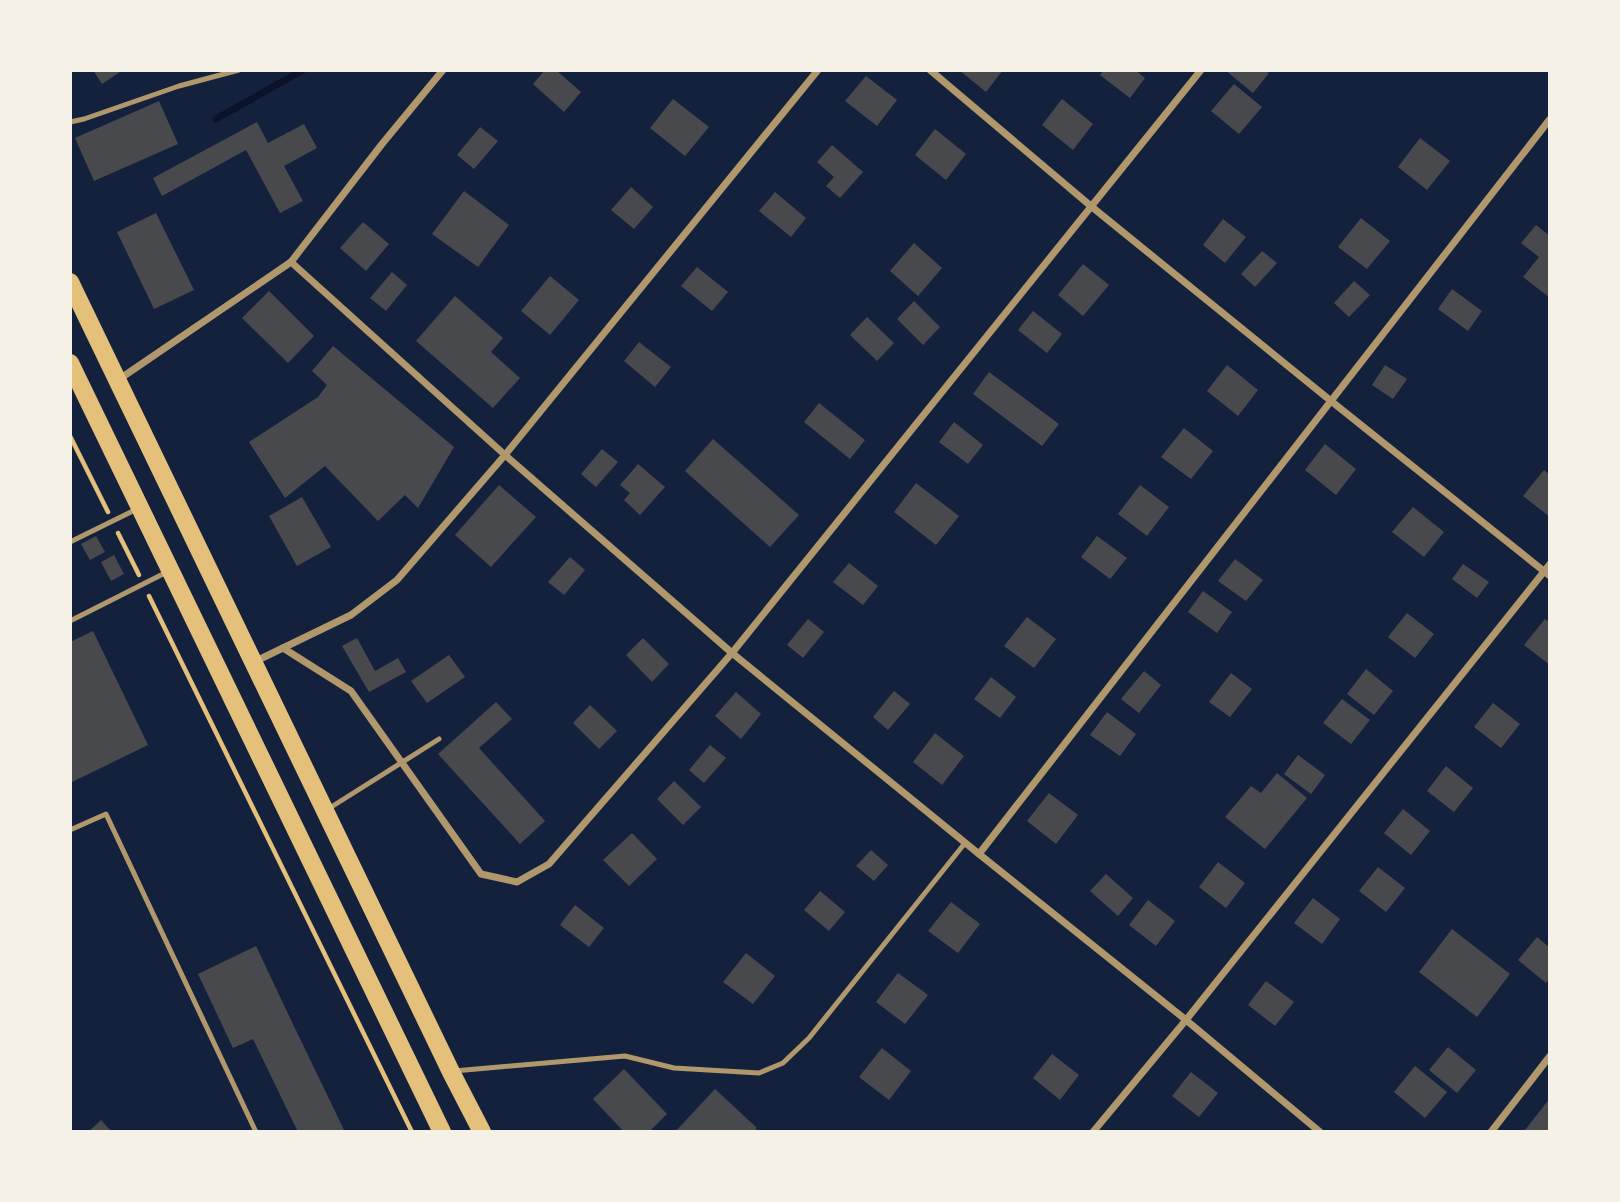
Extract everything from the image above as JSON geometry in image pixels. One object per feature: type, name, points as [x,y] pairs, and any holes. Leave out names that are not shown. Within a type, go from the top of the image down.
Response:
[{"type":"main road","points":[[70,282],[482,1132]]},
{"type":"main road","points":[[70,363],[442,1132]]},
{"type":"street","points":[[117,380],[291,262],[443,70]]},
{"type":"street","points":[[253,663],[351,615],[397,580],[505,455],[818,70]]},
{"type":"street","points":[[930,70],[1092,207],[1547,574]]},
{"type":"street","points":[[283,648],[351,691],[481,874],[517,882],[549,864],[732,653],[1202,70]]},
{"type":"street","points":[[979,855],[1550,119]]},
{"type":"street","points":[[291,262],[505,455],[732,653],[1186,1020],[1320,1132]]},
{"type":"street","points":[[1093,1132],[1547,574],[1550,564]]},
{"type":"street","points":[[1490,1132],[1550,1056]]},
{"type":"lane","points":[[70,122],[179,86],[239,70]]},
{"type":"lane","points":[[70,542],[140,508]]},
{"type":"lane","points":[[70,621],[170,571]]},
{"type":"lane","points":[[325,811],[439,739]]},
{"type":"lane","points":[[70,830],[106,814],[256,1132]]},
{"type":"lane","points":[[451,1072],[625,1056],[674,1068],[759,1073],[783,1063],[809,1038],[965,843]]},
{"type":"path","points":[[70,436],[412,1132]]},
{"type":"building","points":[[93,70],[123,70],[102,84]]},
{"type":"building","points":[[545,70],[556,70],[581,92],[564,112],[533,84]]},
{"type":"building","points":[[959,70],[1003,70],[986,92]]},
{"type":"building","points":[[1104,70],[1135,70],[1145,78],[1130,98],[1100,75]]},
{"type":"building","points":[[1225,70],[1265,70],[1269,73],[1253,93]]},
{"type":"building","points":[[866,76],[897,100],[877,126],[845,101]]},
{"type":"building","points":[[1234,84],[1262,107],[1239,134],[1211,111]]},
{"type":"building","points":[[673,99],[709,127],[685,156],[650,128]]},
{"type":"building","points":[[1062,99],[1093,124],[1073,150],[1042,125]]},
{"type":"building","points":[[159,101],[178,144],[94,181],[75,138]]},
{"type":"building","points":[[257,122],[268,143],[304,124],[317,148],[284,166],[303,201],[280,213],[246,150],[162,196],[153,178]]},
{"type":"building","points":[[480,127],[498,141],[474,169],[457,155]]},
{"type":"building","points":[[935,129],[966,154],[946,180],[915,155]]},
{"type":"building","points":[[1420,138],[1450,161],[1427,190],[1398,167]]},
{"type":"building","points":[[832,145],[863,172],[840,198],[826,186],[834,177],[817,162]]},
{"type":"building","points":[[631,187],[653,207],[634,229],[611,210]]},
{"type":"building","points":[[464,191],[509,225],[478,267],[432,234]]},
{"type":"building","points":[[775,192],[806,218],[791,237],[759,211]]},
{"type":"building","points":[[156,213],[194,290],[154,309],[117,232]]},
{"type":"building","points":[[1361,218],[1390,241],[1367,269],[1338,247]]},
{"type":"building","points":[[1223,219],[1246,237],[1225,263],[1203,245]]},
{"type":"building","points":[[363,222],[389,244],[366,271],[340,248]]},
{"type":"building","points":[[1536,225],[1550,236],[1550,298],[1523,277],[1539,257],[1521,243]]},
{"type":"building","points":[[914,243],[942,268],[918,296],[890,271]]},
{"type":"building","points":[[1262,251],[1277,263],[1255,287],[1241,274]]},
{"type":"building","points":[[1083,264],[1109,285],[1083,316],[1058,295]]},
{"type":"building","points":[[697,267],[728,292],[712,311],[681,286]]},
{"type":"building","points":[[392,272],[407,285],[386,311],[370,298]]},
{"type":"building","points":[[550,276],[579,300],[550,335],[521,311]]},
{"type":"building","points":[[1354,281],[1370,295],[1349,317],[1334,303]]},
{"type":"building","points":[[1452,289],[1482,311],[1468,331],[1438,309]]},
{"type":"building","points":[[269,291],[314,336],[288,363],[242,318]]},
{"type":"building","points":[[455,296],[503,338],[491,352],[520,378],[493,408],[416,341]]},
{"type":"building","points":[[914,301],[940,327],[923,345],[897,319]]},
{"type":"building","points":[[1033,311],[1062,334],[1047,353],[1018,330]]},
{"type":"building","points":[[867,317],[894,343],[877,361],[850,335]]},
{"type":"building","points":[[639,342],[671,367],[655,387],[624,361]]},
{"type":"building","points":[[333,346],[454,447],[418,508],[405,495],[378,521],[325,466],[285,498],[249,442],[318,397],[327,385],[312,371]]},
{"type":"building","points":[[1227,365],[1258,390],[1238,416],[1207,391]]},
{"type":"building","points":[[1385,365],[1407,379],[1393,399],[1372,385]]},
{"type":"building","points":[[989,372],[1059,424],[1042,446],[973,394]]},
{"type":"building","points":[[819,403],[865,440],[850,459],[804,422]]},
{"type":"building","points":[[954,422],[983,445],[968,464],[939,442]]},
{"type":"building","points":[[1184,428],[1213,451],[1191,479],[1161,457]]},
{"type":"building","points":[[713,439],[799,515],[770,547],[685,471]]},
{"type":"building","points":[[1325,444],[1356,469],[1336,495],[1305,470]]},
{"type":"building","points":[[602,449],[618,462],[596,487],[581,474]]},
{"type":"building","points":[[638,464],[665,487],[640,515],[624,500],[630,493],[620,485]]},
{"type":"building","points":[[1544,470],[1550,475],[1550,517],[1523,496]]},
{"type":"building","points":[[916,483],[959,516],[936,545],[894,512]]},
{"type":"building","points":[[499,485],[536,517],[491,567],[455,535]]},
{"type":"building","points":[[1140,485],[1169,507],[1147,536],[1118,514]]},
{"type":"building","points":[[302,497],[331,547],[297,566],[269,516]]},
{"type":"building","points":[[1413,507],[1444,532],[1424,557],[1392,532]]},
{"type":"building","points":[[96,536],[105,552],[90,560],[81,544]]},
{"type":"building","points":[[1097,536],[1127,558],[1110,579],[1081,557]]},
{"type":"building","points":[[114,555],[124,574],[111,581],[101,562]]},
{"type":"building","points":[[570,557],[585,570],[564,595],[548,582]]},
{"type":"building","points":[[1235,559],[1263,580],[1246,601],[1218,581]]},
{"type":"building","points":[[849,563],[878,586],[863,605],[833,582]]},
{"type":"building","points":[[1463,564],[1489,582],[1477,598],[1452,579]]},
{"type":"building","points":[[1203,591],[1232,612],[1217,633],[1188,612]]},
{"type":"building","points":[[1407,613],[1434,634],[1415,658],[1388,637]]},
{"type":"building","points":[[1027,617],[1056,639],[1034,668],[1004,646]]},
{"type":"building","points":[[808,619],[824,632],[803,658],[787,645]]},
{"type":"building","points":[[1545,619],[1550,623],[1550,665],[1524,645]]},
{"type":"building","points":[[93,631],[148,745],[70,783],[70,642]]},
{"type":"building","points":[[357,638],[375,671],[398,658],[406,672],[369,692],[342,646]]},
{"type":"building","points":[[643,638],[669,664],[652,682],[626,655]]},
{"type":"building","points":[[449,655],[465,677],[427,703],[411,681]]},
{"type":"building","points":[[1366,669],[1393,691],[1374,715],[1347,694]]},
{"type":"building","points":[[1144,671],[1161,685],[1139,713],[1121,699]]},
{"type":"building","points":[[1231,673],[1252,689],[1230,717],[1209,702]]},
{"type":"building","points":[[991,677],[1016,697],[1000,718],[974,699]]},
{"type":"building","points":[[894,691],[910,704],[888,730],[873,717]]},
{"type":"building","points":[[736,692],[761,714],[741,739],[715,716]]},
{"type":"building","points":[[1342,699],[1370,720],[1351,744],[1323,723]]},
{"type":"building","points":[[496,702],[512,719],[479,748],[545,821],[520,844],[438,754]]},
{"type":"building","points":[[1493,703],[1520,724],[1501,748],[1474,727]]},
{"type":"building","points":[[590,705],[617,731],[599,749],[573,723]]},
{"type":"building","points":[[1107,712],[1136,734],[1120,756],[1090,735]]},
{"type":"building","points":[[935,733],[964,756],[942,785],[913,762]]},
{"type":"building","points":[[710,745],[726,758],[704,783],[689,770]]},
{"type":"building","points":[[1298,755],[1325,775],[1311,794],[1284,774]]},
{"type":"building","points":[[1446,766],[1473,788],[1454,812],[1427,791]]},
{"type":"building","points":[[1277,773],[1307,798],[1265,849],[1225,817],[1251,786],[1261,793]]},
{"type":"building","points":[[674,781],[701,807],[683,825],[657,799]]},
{"type":"building","points":[[1049,793],[1078,815],[1056,844],[1027,821]]},
{"type":"building","points":[[1403,809],[1430,831],[1411,855],[1384,833]]},
{"type":"building","points":[[632,833],[657,859],[629,886],[603,860]]},
{"type":"building","points":[[871,850],[888,865],[874,881],[856,866]]},
{"type":"building","points":[[1218,862],[1245,883],[1226,908],[1199,887]]},
{"type":"building","points":[[1378,867],[1405,888],[1386,912],[1359,891]]},
{"type":"building","points":[[1106,874],[1133,898],[1118,916],[1090,891]]},
{"type":"building","points":[[820,891],[845,912],[829,931],[804,910]]},
{"type":"building","points":[[1313,898],[1340,919],[1322,944],[1294,923]]},
{"type":"building","points":[[1148,900],[1175,921],[1156,946],[1129,925]]},
{"type":"building","points":[[951,902],[980,924],[958,953],[928,931]]},
{"type":"building","points":[[575,905],[604,928],[589,947],[560,925]]},
{"type":"building","points":[[1452,929],[1510,974],[1477,1017],[1419,972]]},
{"type":"building","points":[[1537,937],[1550,948],[1550,978],[1546,983],[1518,960]]},
{"type":"building","points":[[256,946],[345,1132],[298,1132],[253,1039],[233,1048],[198,974]]},
{"type":"building","points":[[746,953],[775,976],[753,1004],[723,982]]},
{"type":"building","points":[[898,973],[928,995],[905,1024],[876,1002]]},
{"type":"building","points":[[1266,981],[1294,1002],[1275,1026],[1248,1005]]},
{"type":"building","points":[[1448,1047],[1476,1070],[1457,1093],[1429,1070]]},
{"type":"building","points":[[882,1048],[911,1071],[889,1100],[859,1077]]},
{"type":"building","points":[[1052,1054],[1079,1075],[1060,1100],[1033,1078]]},
{"type":"building","points":[[1415,1066],[1447,1092],[1425,1118],[1394,1092]]},
{"type":"building","points":[[624,1069],[667,1114],[649,1132],[624,1132],[593,1099]]},
{"type":"building","points":[[1191,1072],[1218,1093],[1199,1117],[1172,1096]]},
{"type":"building","points":[[715,1089],[757,1128],[754,1132],[675,1132]]},
{"type":"building","points":[[1550,1098],[1550,1132],[1525,1130]]},
{"type":"building","points":[[101,1120],[112,1132],[88,1132]]},
{"type":"waterway","points":[[216,119],[303,70]]}]
